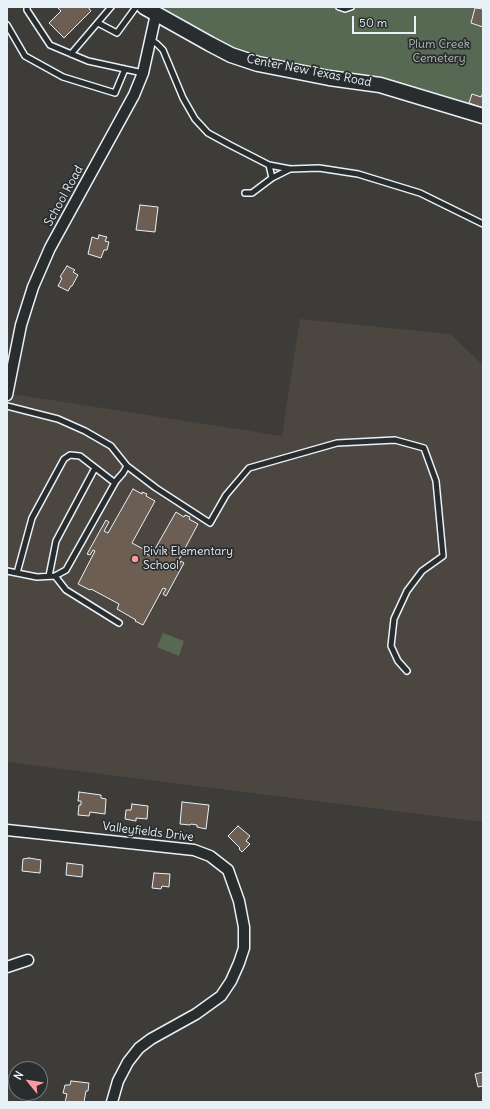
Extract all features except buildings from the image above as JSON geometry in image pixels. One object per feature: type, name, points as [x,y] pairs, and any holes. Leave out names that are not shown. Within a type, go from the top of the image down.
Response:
[{"type":"street","name":"School Road","points":[[7,395],[21,325],[33,287],[50,248],[134,95],[143,73],[150,39],[147,9]]},
{"type":"street","name":"Center New Texas Road","points":[[147,9],[231,55],[258,64],[329,78],[380,85],[483,116]]},
{"type":"street","name":"Valleyfields Drive","points":[[7,830],[194,850],[210,856],[228,870],[239,901],[244,927],[244,948],[231,981],[221,996],[196,1014],[151,1039],[139,1048],[128,1062],[118,1081],[112,1102]]},
{"type":"street","points":[[7,967],[28,960]]},
{"type":"lane","points":[[27,7],[50,45],[88,61],[143,73]]},
{"type":"lane","points":[[71,54],[111,7]]},
{"type":"lane","points":[[339,7],[345,9],[351,7]]},
{"type":"lane","points":[[98,22],[117,33],[147,9]]},
{"type":"lane","points":[[7,26],[25,56],[64,77],[115,94],[125,69]]},
{"type":"lane","points":[[150,39],[163,50],[183,98],[194,119],[208,133],[269,165],[290,169],[318,168],[358,174],[420,193],[483,224]]},
{"type":"lane","points":[[269,165],[272,178]]},
{"type":"lane","points":[[245,193],[252,193],[272,178],[290,169]]},
{"type":"lane","points":[[7,406],[58,419],[85,431],[111,446],[127,466],[156,488],[210,523],[226,495],[249,468],[337,443],[395,440],[424,448],[436,481],[443,556],[422,571],[407,591],[394,619],[391,646],[398,661],[407,671]]},
{"type":"lane","points":[[17,573],[32,518],[64,459],[70,456],[80,456],[115,483]]},
{"type":"lane","points":[[7,571],[37,577],[55,576],[66,570],[115,483],[127,466]]},
{"type":"lane","points":[[49,576],[56,541],[95,468]]},
{"type":"lane","points":[[55,576],[66,590],[119,623]]},
{"type":"shaded area","points":[[300,319],[450,334],[483,365],[483,822],[7,762],[7,416],[12,394],[282,436]]},
{"type":"green space","name":"Plum Creek Cemetery","points":[[152,7],[483,7],[483,111],[263,58],[232,48]]},
{"type":"green space","points":[[163,633],[184,641],[179,656],[157,647]]},
{"type":"place","name":"Pivik Elementary School","points":[[135,559]]}]
